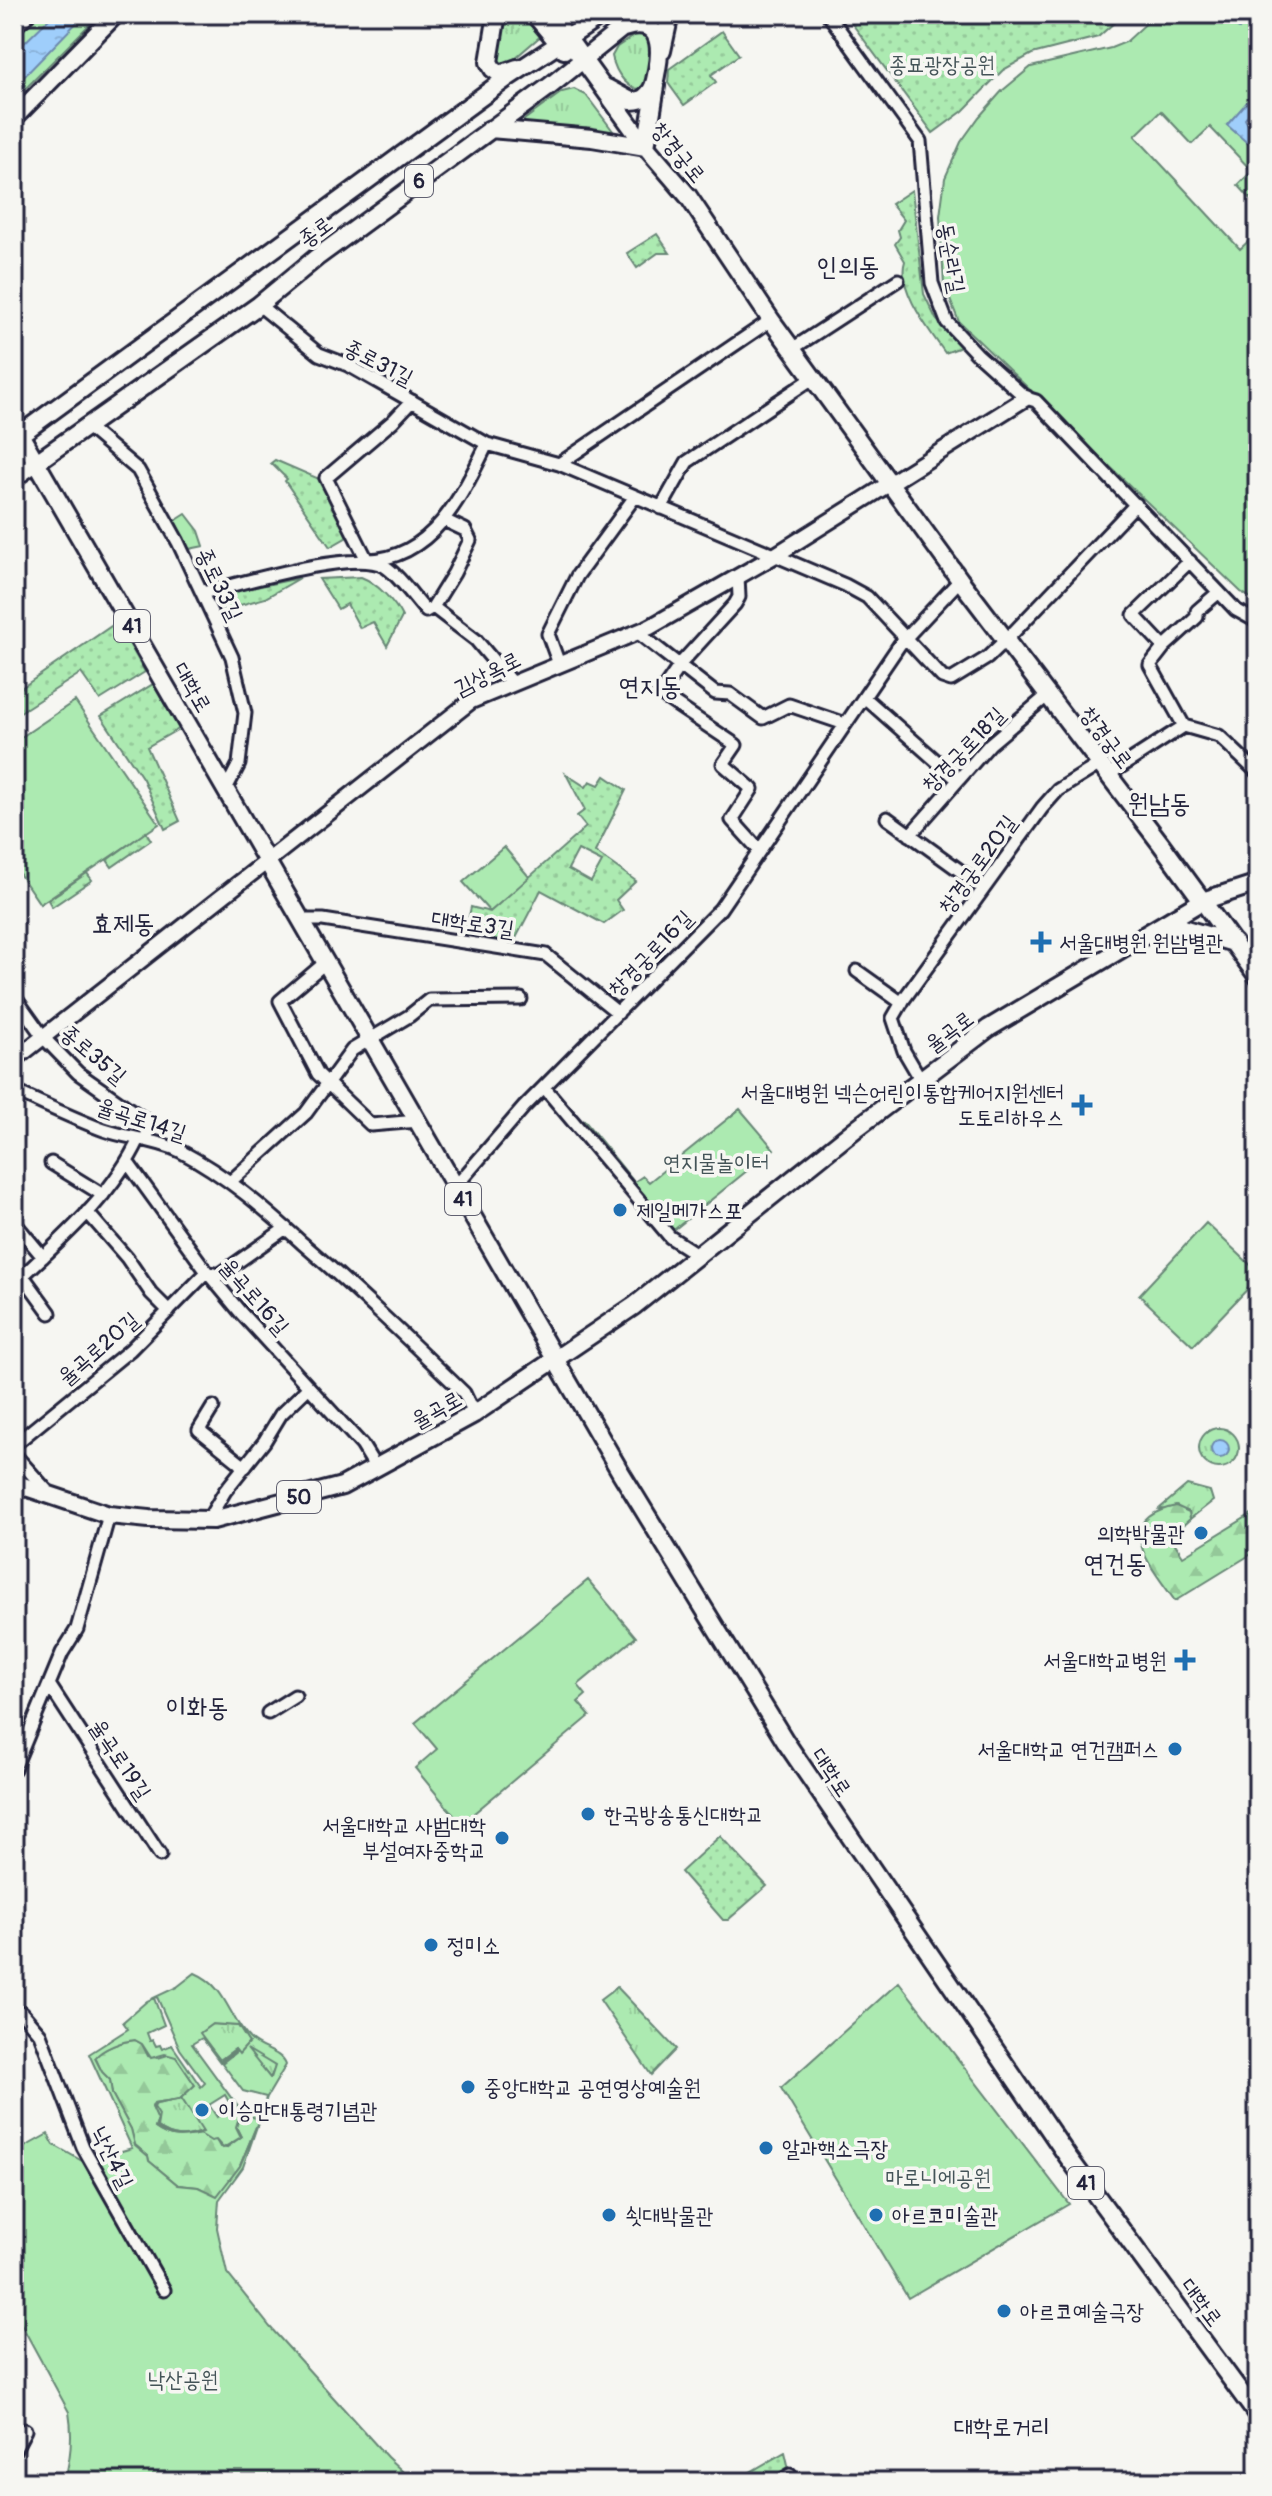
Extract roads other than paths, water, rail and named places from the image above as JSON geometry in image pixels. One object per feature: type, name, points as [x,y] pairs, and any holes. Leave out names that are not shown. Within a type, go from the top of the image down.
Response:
[{"type":"main road","points":[[14,25],[26,14]]},
{"type":"main road","points":[[14,118],[116,14]]},
{"type":"main road","points":[[497,14],[489,57],[493,69],[500,74],[509,72],[532,60]]},
{"type":"main road","points":[[534,14],[562,40]]},
{"type":"main road","name":"창경궁로","points":[[550,14],[562,40],[688,196],[771,320],[889,483],[1258,977]]},
{"type":"main road","name":"종로","points":[[16,433],[532,60],[604,14]]},
{"type":"main road","name":"종로","points":[[14,478],[259,305],[316,258],[582,61],[640,14]]},
{"type":"main road","points":[[490,129],[592,138],[646,147],[670,14]]},
{"type":"main road","points":[[600,84],[631,101],[646,97],[654,86],[660,51],[655,33],[642,25],[622,29]]},
{"type":"main road","name":"대학로","points":[[16,433],[268,861],[621,1473],[785,1741],[1085,2181],[1258,2416]]},
{"type":"main road","name":"율곡로","points":[[14,1483],[109,1515],[208,1520],[342,1486],[474,1414],[634,1306],[989,1028],[1202,901],[1256,885]]},
{"type":"main road","points":[[1165,923],[1234,943]]},
{"type":"street","name":"동순라길","points":[[828,14],[920,141],[932,283],[947,322],[1026,398],[1036,401],[1236,610],[1258,622]]},
{"type":"street","points":[[792,349],[898,280]]},
{"type":"street","name":"종로31길","points":[[259,305],[319,354],[348,365],[487,444],[559,464],[774,556]]},
{"type":"street","points":[[559,464],[771,320]]},
{"type":"street","points":[[661,508],[687,462],[813,378]]},
{"type":"street","points":[[889,483],[1026,398]]},
{"type":"street","points":[[412,401],[326,478],[367,560],[386,566],[426,611],[433,607],[470,540],[465,530],[444,520]]},
{"type":"street","name":"종로33길","points":[[85,425],[138,470],[232,657],[245,713],[239,764],[226,789]]},
{"type":"street","points":[[202,593],[303,569],[392,557],[408,550],[429,537],[444,520],[487,444]]},
{"type":"street","name":"김상옥로","points":[[14,1060],[471,701],[637,632],[774,556],[782,545],[817,523],[829,521],[837,511],[858,497],[889,483]]},
{"type":"street","points":[[559,664],[548,634],[577,576],[634,498]]},
{"type":"street","points":[[774,556],[867,597],[942,677],[951,680],[987,658],[1136,504]]},
{"type":"street","points":[[1164,647],[1134,615],[1190,561]]},
{"type":"street","points":[[738,576],[739,597],[735,604],[660,694],[736,745],[723,764],[752,789],[732,820],[759,850]]},
{"type":"street","name":"창경궁로16길","points":[[456,1186],[544,1087],[720,909],[907,637],[960,580]]},
{"type":"street","points":[[1219,592],[1197,611],[1197,617],[1164,647],[1150,665],[1184,726],[1219,736],[1258,773]]},
{"type":"street","points":[[433,607],[476,640],[512,683]]},
{"type":"street","points":[[637,632],[715,693],[730,694],[763,718],[789,705],[845,724]]},
{"type":"street","name":"창경궁로18길","points":[[910,835],[990,744],[1048,695]]},
{"type":"street","points":[[864,697],[958,780]]},
{"type":"street","name":"창경궁로20길","points":[[902,1003],[1058,790],[1184,726]]},
{"type":"street","points":[[887,818],[984,888]]},
{"type":"street","name":"대학로3길","points":[[302,920],[323,920],[546,955],[618,1013]]},
{"type":"street","points":[[326,962],[280,1001],[318,1074],[371,1125],[418,1121]]},
{"type":"street","points":[[857,971],[902,1003],[893,1018],[904,1051],[921,1080]]},
{"type":"street","name":"종로35길","points":[[14,996],[44,1038],[78,1073],[145,1120],[143,1139]]},
{"type":"street","points":[[230,1182],[306,1113],[352,1050],[409,1016],[429,1000],[521,999]]},
{"type":"street","points":[[544,1087],[670,1237],[698,1255]]},
{"type":"street","name":"율곡로14길","points":[[14,1091],[106,1131],[177,1150],[230,1182],[354,1288],[464,1393],[474,1414]]},
{"type":"street","points":[[50,1313],[18,1280],[103,1195],[143,1139]]},
{"type":"street","points":[[51,1163],[103,1195]]},
{"type":"street","name":"율곡로16길","points":[[128,1163],[207,1272],[362,1445],[376,1468]]},
{"type":"street","name":"율곡로20길","points":[[87,1212],[169,1311]]},
{"type":"street","points":[[14,1222],[43,1257]]},
{"type":"street","points":[[207,1272],[219,1275],[286,1228]]},
{"type":"street","name":"율곡로20길","points":[[14,1445],[130,1350],[207,1272]]},
{"type":"street","points":[[208,1520],[225,1491],[264,1442],[281,1414],[309,1387]]},
{"type":"street","points":[[213,1407],[199,1430],[245,1467]]},
{"type":"street","points":[[14,1454],[51,1495]]},
{"type":"street","points":[[14,1769],[62,1653],[77,1629],[109,1515]]},
{"type":"street","name":"율곡로19길","points":[[50,1686],[160,1855]]},
{"type":"street","points":[[268,1713],[295,1696]]},
{"type":"street","name":"낙산4길","points":[[14,2009],[22,2013],[40,2034],[83,2147],[164,2290]]},
{"type":"street","points":[[14,2451],[25,2430]]},
{"type":"street","points":[[779,2482],[790,2475]]},
{"type":"water","points":[[54,14],[85,14],[14,87],[14,53]]},
{"type":"water","points":[[1214,14],[1248,14],[1239,29]]},
{"type":"water","points":[[1255,93],[1258,95],[1258,112],[1251,111],[1245,119],[1250,128],[1258,128],[1258,140],[1252,147],[1227,125]]},
{"type":"water","points":[[1216,1440],[1224,1440],[1229,1449],[1227,1456],[1216,1458],[1211,1453],[1211,1445]]},
{"type":"place","name":"서울대병원 원남별관","points":[[1041,942]]},
{"type":"place","name":"서울대병원 넥슨어린이통합케어지원센터 도토리하우스","points":[[1082,1105]]},
{"type":"place","name":"제일메가스포","points":[[620,1210]]},
{"type":"place","name":"의학박물관","points":[[1201,1533]]},
{"type":"place","name":"서울대학교병원","points":[[1185,1660]]},
{"type":"place","name":"서울대학교 연건캠퍼스","points":[[1175,1749]]},
{"type":"place","name":"한국방송통신대학교","points":[[588,1814]]},
{"type":"place","name":"서울대학교 사범대학 부설여자중학교","points":[[502,1838]]},
{"type":"place","name":"정미소","points":[[431,1945]]},
{"type":"place","name":"중앙대학교 공연영상예술원","points":[[468,2087]]},
{"type":"place","name":"이승만대통령기념관","points":[[202,2110]]},
{"type":"place","name":"알과핵소극장","points":[[766,2148]]},
{"type":"place","name":"쇳대박물관","points":[[609,2215]]},
{"type":"place","name":"아르코미술관","points":[[876,2215]]},
{"type":"place","name":"아르코예술극장","points":[[1004,2311]]},
{"type":"district","name":"인의동","points":[[848,266]]},
{"type":"district","name":"연지동","points":[[650,686]]},
{"type":"district","name":"원남동","points":[[1159,803]]},
{"type":"district","name":"효제동","points":[[123,923]]},
{"type":"district","name":"연건동","points":[[1115,1563]]},
{"type":"district","name":"이화동","points":[[197,1707]]},
{"type":"district","name":"대학로거리","points":[[1002,2427]]},
{"type":"park label","name":"종묘광장공원","points":[[942,64]]},
{"type":"park label","name":"연지물놀이터","points":[[716,1162]]},
{"type":"park label","name":"마로니에공원","points":[[938,2177]]},
{"type":"park label","name":"낙산공원","points":[[183,2379]]}]
